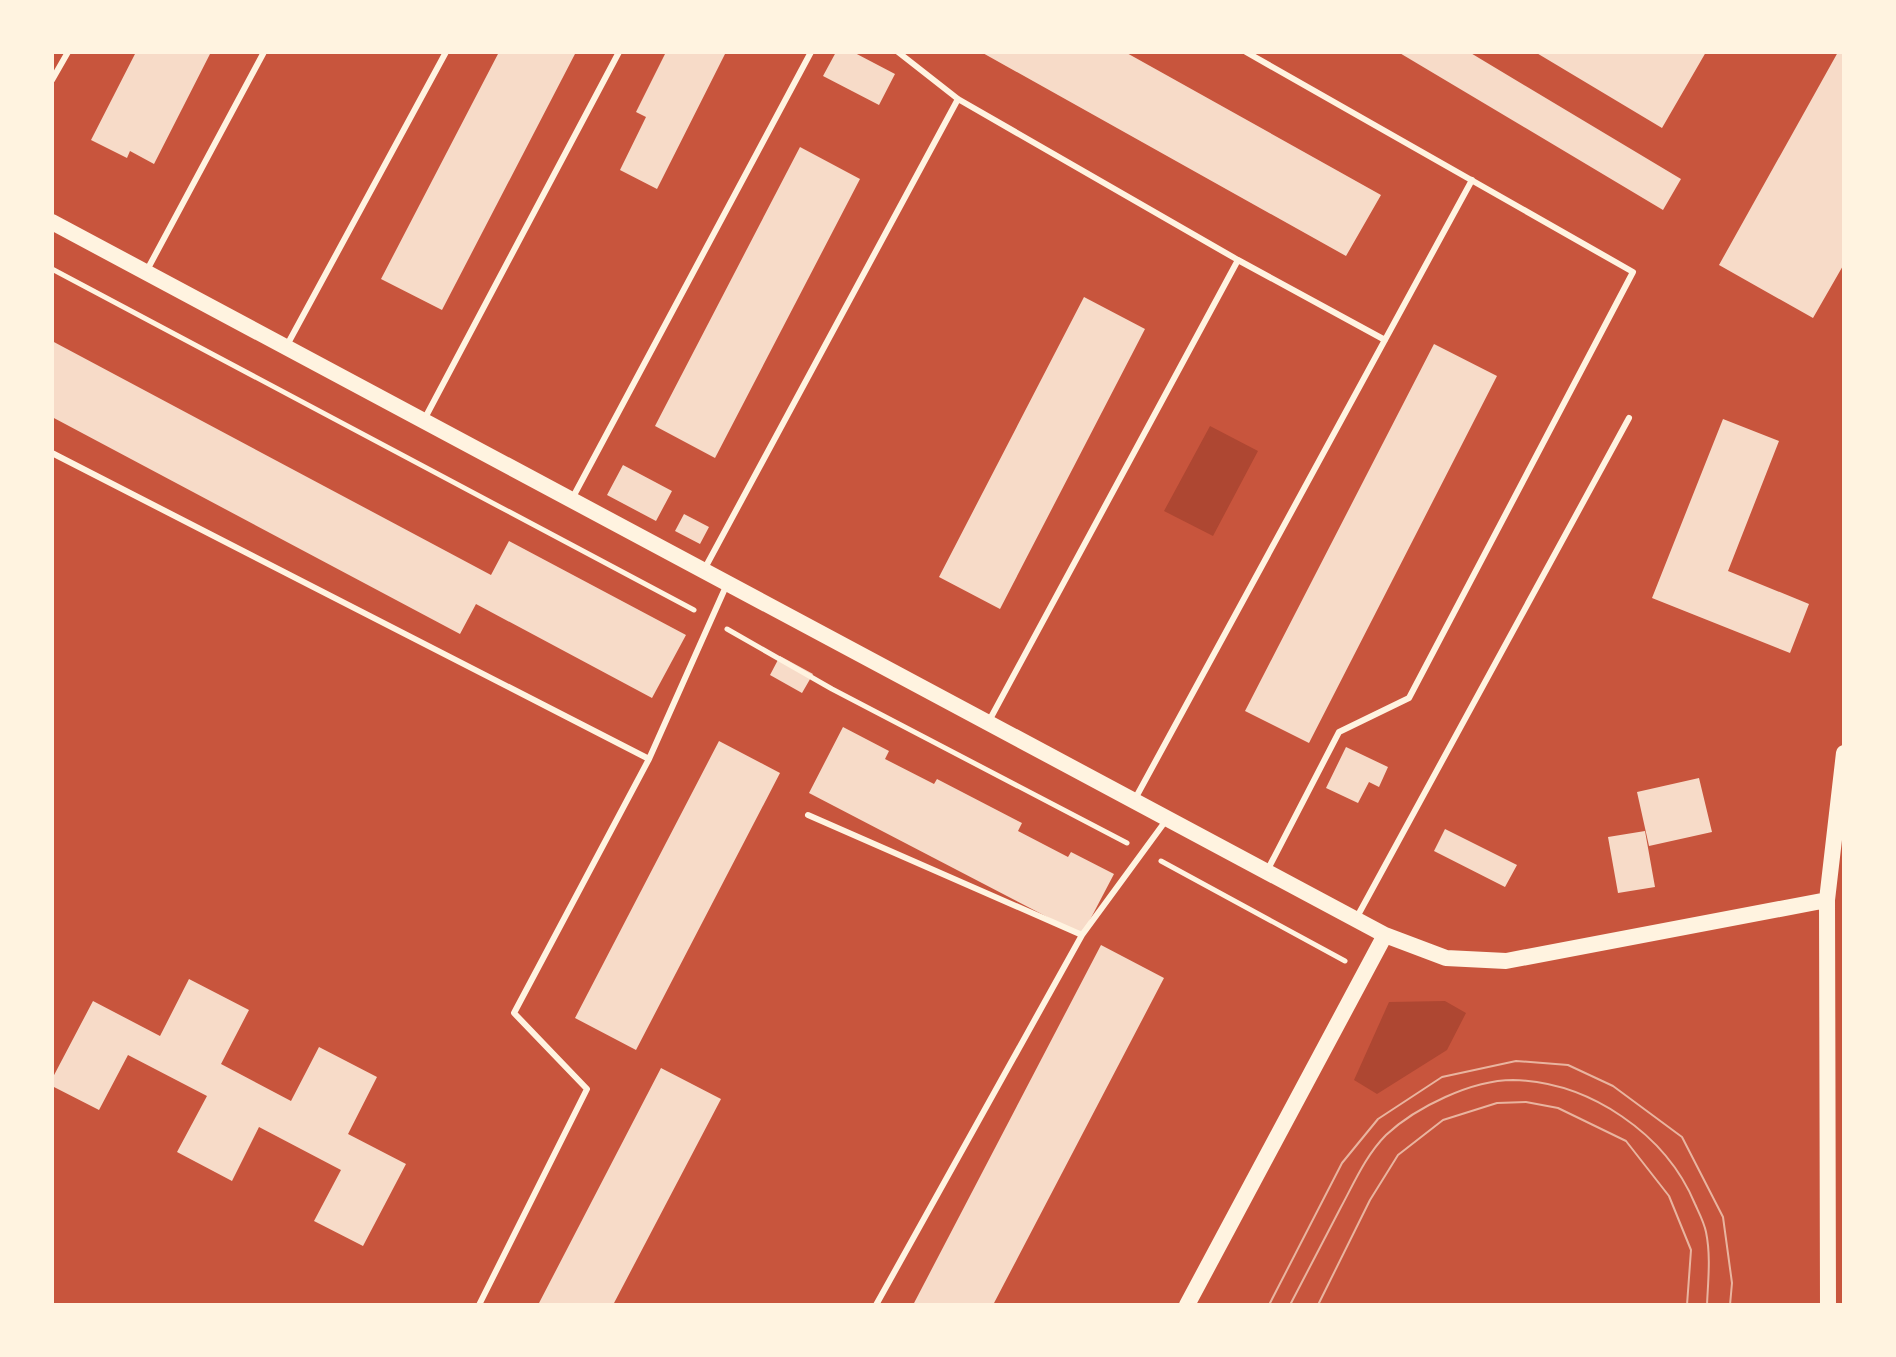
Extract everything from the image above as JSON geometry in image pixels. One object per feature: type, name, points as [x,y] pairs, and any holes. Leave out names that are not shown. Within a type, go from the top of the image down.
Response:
[{"type":"main road","points":[[52,222],[1385,935],[1446,958],[1506,961],[1827,900]]},
{"type":"main road","points":[[1828,1305],[1827,900],[1844,753]]},
{"type":"main road","points":[[1187,1305],[1385,935]]},
{"type":"lane","points":[[52,80],[68,52]]},
{"type":"lane","points":[[146,272],[264,52]]},
{"type":"lane","points":[[286,347],[446,52]]},
{"type":"lane","points":[[423,421],[619,52]]},
{"type":"lane","points":[[571,500],[811,52]]},
{"type":"lane","points":[[898,52],[958,99],[1238,260],[1385,340]]},
{"type":"lane","points":[[1246,52],[1633,272],[1409,698],[1339,732],[1267,871]]},
{"type":"lane","points":[[703,571],[958,99]]},
{"type":"lane","points":[[1133,802],[1472,180]]},
{"type":"lane","points":[[988,724],[1238,260]]},
{"type":"lane","points":[[1356,920],[1629,418]]},
{"type":"lane","points":[[52,453],[649,759]]},
{"type":"lane","points":[[479,1305],[587,1089],[514,1013],[649,759],[727,584]]},
{"type":"lane","points":[[808,815],[1082,935]]},
{"type":"lane","points":[[876,1305],[1082,935],[1167,819]]},
{"type":"shaded area","points":[[1210,426],[1258,451],[1213,536],[1164,511]]},
{"type":"shaded area","points":[[1445,1001],[1466,1013],[1447,1050],[1377,1094],[1354,1080],[1389,1002]]},
{"type":"building","points":[[136,52],[211,52],[154,164],[130,151],[127,158],[91,140]]},
{"type":"building","points":[[499,52],[576,52],[442,310],[381,279]]},
{"type":"building","points":[[666,52],[726,52],[657,189],[620,170],[646,117],[636,112]]},
{"type":"building","points":[[836,52],[853,52],[895,74],[879,105],[823,76]]},
{"type":"building","points":[[981,52],[1125,52],[1381,195],[1346,256]]},
{"type":"building","points":[[1398,52],[1469,52],[1681,179],[1663,210]]},
{"type":"building","points":[[1535,52],[1706,52],[1662,128]]},
{"type":"building","points":[[1838,52],[1844,52],[1844,264],[1813,318],[1719,265]]},
{"type":"building","points":[[800,147],[860,179],[715,458],[655,426]]},
{"type":"building","points":[[1084,297],[1145,329],[1000,609],[939,577]]},
{"type":"building","points":[[52,341],[491,575],[509,541],[686,635],[652,698],[476,604],[460,634],[52,417]]},
{"type":"building","points":[[1434,344],[1497,376],[1309,743],[1245,711]]},
{"type":"building","points":[[1723,419],[1779,441],[1728,571],[1809,604],[1790,653],[1652,598]]},
{"type":"building","points":[[623,465],[672,491],[656,521],[607,495]]},
{"type":"building","points":[[684,514],[709,527],[700,544],[675,531]]},
{"type":"building","points":[[780,656],[813,674],[802,693],[770,675]]},
{"type":"building","points":[[843,727],[889,751],[885,759],[934,784],[937,779],[1022,823],[1018,831],[1068,857],[1071,852],[1114,874],[1082,935],[809,793]]},
{"type":"building","points":[[719,741],[780,773],[636,1050],[575,1018]]},
{"type":"building","points":[[1346,747],[1388,767],[1379,787],[1369,782],[1358,803],[1326,788]]},
{"type":"building","points":[[1699,778],[1712,832],[1649,846],[1637,792]]},
{"type":"building","points":[[1445,829],[1517,865],[1505,887],[1434,851]]},
{"type":"building","points":[[1645,831],[1655,887],[1618,893],[1608,837]]},
{"type":"building","points":[[1101,945],[1164,978],[993,1305],[913,1305]]},
{"type":"building","points":[[189,979],[249,1010],[221,1064],[291,1101],[319,1047],[377,1077],[348,1134],[406,1164],[363,1246],[314,1221],[341,1170],[259,1127],[232,1181],[177,1152],[207,1096],[128,1055],[99,1110],[52,1086],[52,1079],[93,1001],[160,1036]]},
{"type":"building","points":[[661,1068],[721,1099],[613,1305],[538,1305]]},
{"type":"tram line","points":[[1269,1305],[1342,1163],[1378,1119],[1442,1077],[1516,1061],[1568,1065],[1613,1086],[1682,1137],[1723,1217],[1732,1283],[1730,1305]]},
{"type":"tram line","points":[[1290,1305],[1361,1170],[1386,1135],[1445,1097],[1480,1085],[1513,1080],[1570,1090],[1597,1102],[1622,1116],[1665,1155],[1682,1179],[1705,1228],[1709,1259],[1707,1305]]},
{"type":"tram line","points":[[1318,1305],[1370,1200],[1398,1155],[1443,1120],[1497,1103],[1526,1102],[1558,1108],[1626,1141],[1669,1196],[1691,1250],[1687,1305]]}]
